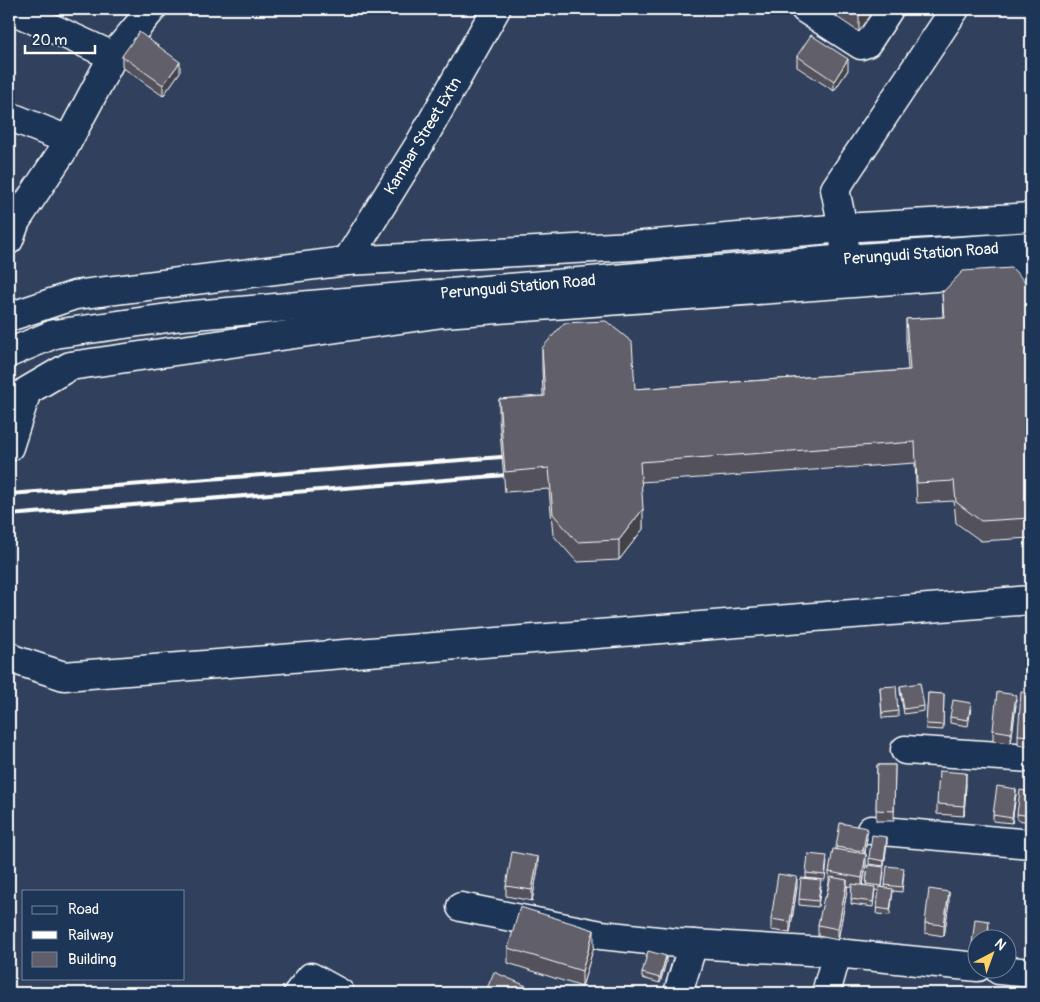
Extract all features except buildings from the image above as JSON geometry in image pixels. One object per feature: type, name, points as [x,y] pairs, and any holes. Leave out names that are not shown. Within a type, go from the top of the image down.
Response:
[{"type":"street","points":[[10,9],[113,56]]},
{"type":"street","points":[[11,227],[68,140],[113,56],[152,9]]},
{"type":"street","name":"Kambar Street Extn","points":[[347,261],[419,145],[496,9]]},
{"type":"street","points":[[805,9],[861,45],[867,42],[889,9]]},
{"type":"street","points":[[846,259],[843,228],[835,189],[955,9]]},
{"type":"street","points":[[9,116],[68,140]]},
{"type":"street","name":"Perungudi Station Road","points":[[9,317],[75,295],[347,261],[632,246],[843,228],[1031,217]]},
{"type":"street","name":"Perungudi Station Road","points":[[9,353],[54,334],[182,316],[846,259],[975,262],[1031,246]]},
{"type":"street","points":[[9,447],[27,391],[70,366],[444,312],[975,262],[1031,270]]},
{"type":"street","points":[[54,334],[70,366]]},
{"type":"street","points":[[9,656],[9,658],[64,676],[1031,600]]},
{"type":"street","points":[[905,750],[1031,758]]},
{"type":"street","points":[[872,830],[1031,844]]},
{"type":"street","points":[[461,907],[601,935],[968,966]]},
{"type":"street","points":[[678,993],[693,944]]},
{"type":"street","points":[[826,993],[837,954]]},
{"type":"street","points":[[1018,972],[1031,973]]},
{"type":"street","points":[[298,993],[311,977],[340,993]]},
{"type":"railway","points":[[9,494],[515,456]]},
{"type":"railway","points":[[9,515],[518,474]]}]
